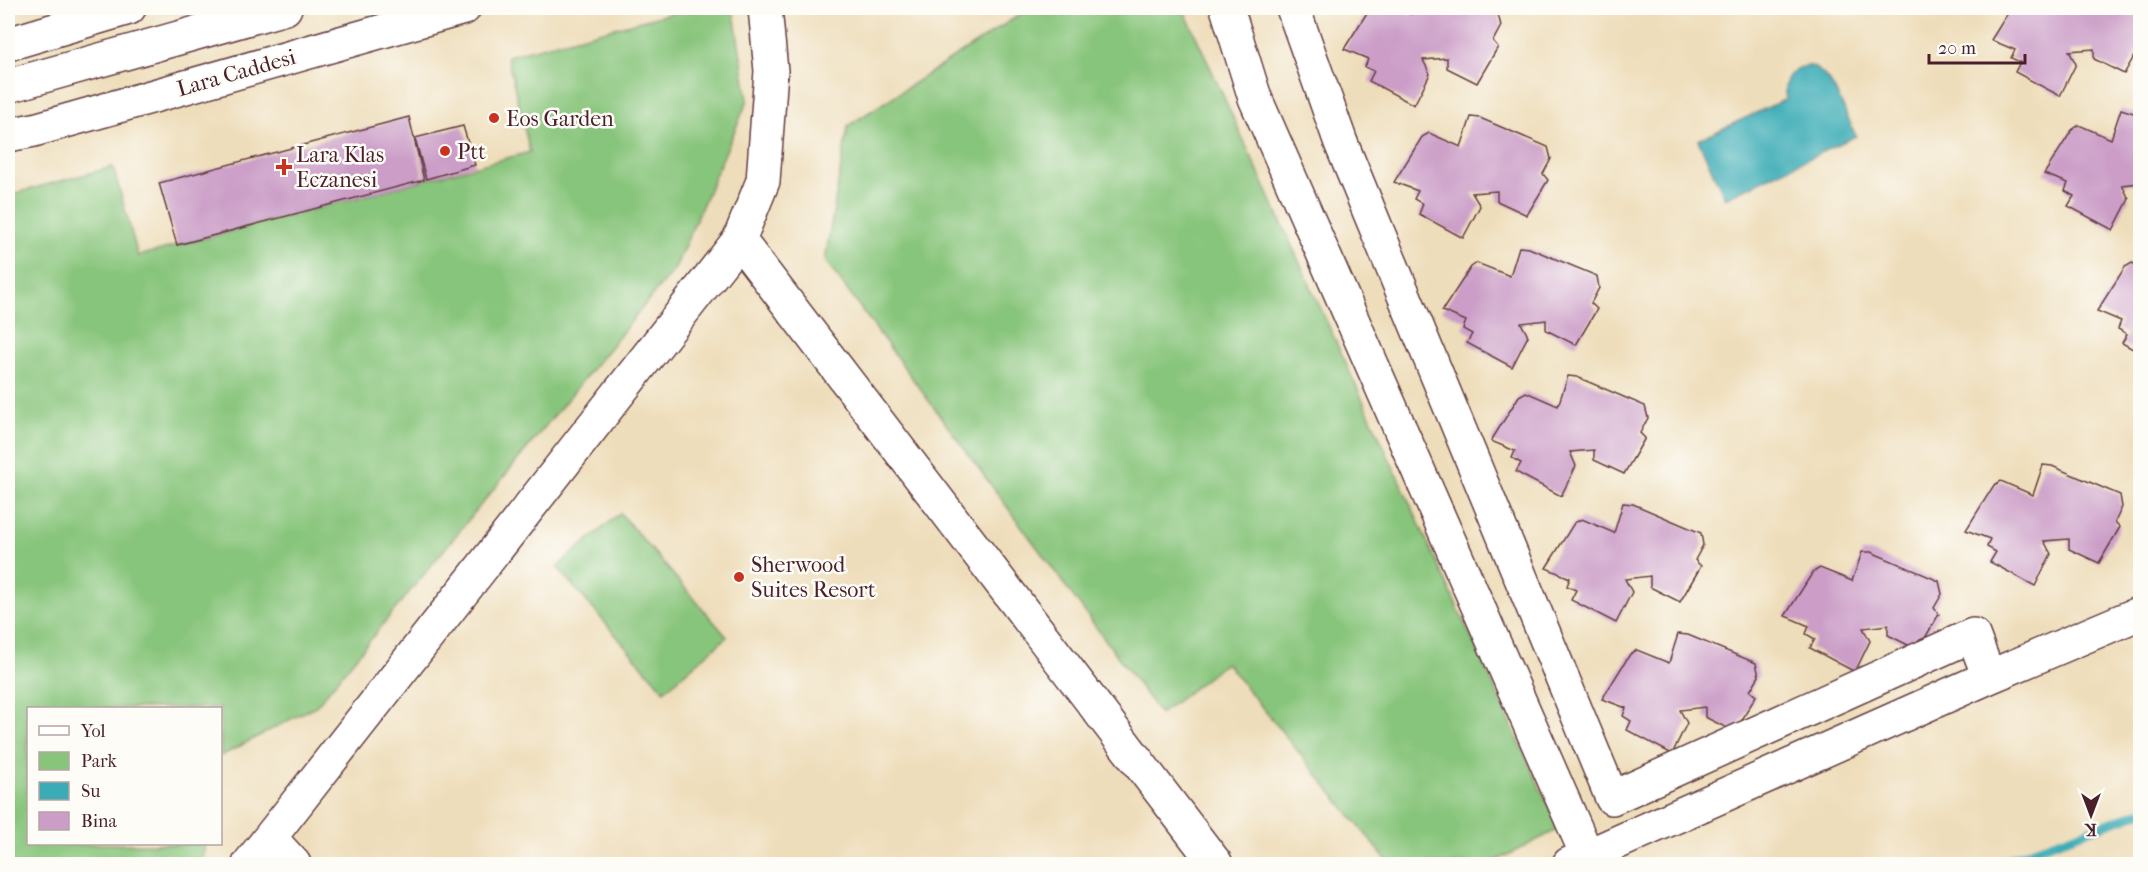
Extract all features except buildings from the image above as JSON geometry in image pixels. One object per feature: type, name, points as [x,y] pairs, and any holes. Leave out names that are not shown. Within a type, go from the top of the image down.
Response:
[{"type":"street","points":[[8,44],[129,8]]},
{"type":"street","points":[[8,86],[285,8]]},
{"type":"street","name":"Lara Caddesi","points":[[8,135],[34,130],[464,8]]},
{"type":"street","points":[[249,864],[739,240],[763,181],[771,71],[765,8]]},
{"type":"street","points":[[1227,8],[1255,98],[1578,860],[1989,677],[2140,613]]},
{"type":"street","points":[[1293,8],[1341,143],[1612,798],[1973,635],[1989,677]]},
{"type":"street","points":[[739,240],[1216,864]]},
{"type":"street","points":[[270,838],[294,864]]},
{"type":"green space","points":[[691,8],[733,8],[748,100],[675,268],[316,706],[222,755],[222,707],[27,707],[27,845],[205,845],[203,858],[198,864],[8,864],[8,195],[113,167],[138,256],[530,152],[507,56]]},
{"type":"green space","points":[[1030,8],[1183,8],[1559,829],[1490,864],[1390,864],[1226,663],[1160,714],[825,260],[848,126]]},
{"type":"green space","points":[[620,513],[727,637],[664,691],[557,567]]},
{"type":"water","points":[[1809,66],[1825,76],[1843,106],[1856,136],[1725,198],[1698,140],[1786,99],[1785,86],[1789,76],[1797,69]]},
{"type":"waterway","points":[[1995,864],[2140,812]]},
{"type":"place","name":"Eos Garden","points":[[494,118]]},
{"type":"place","name":"Ptt","points":[[445,151]]},
{"type":"place","name":"Lara Klas Eczanesi","points":[[284,167]]},
{"type":"place","name":"Sherwood Suites Resort","points":[[739,577]]}]
